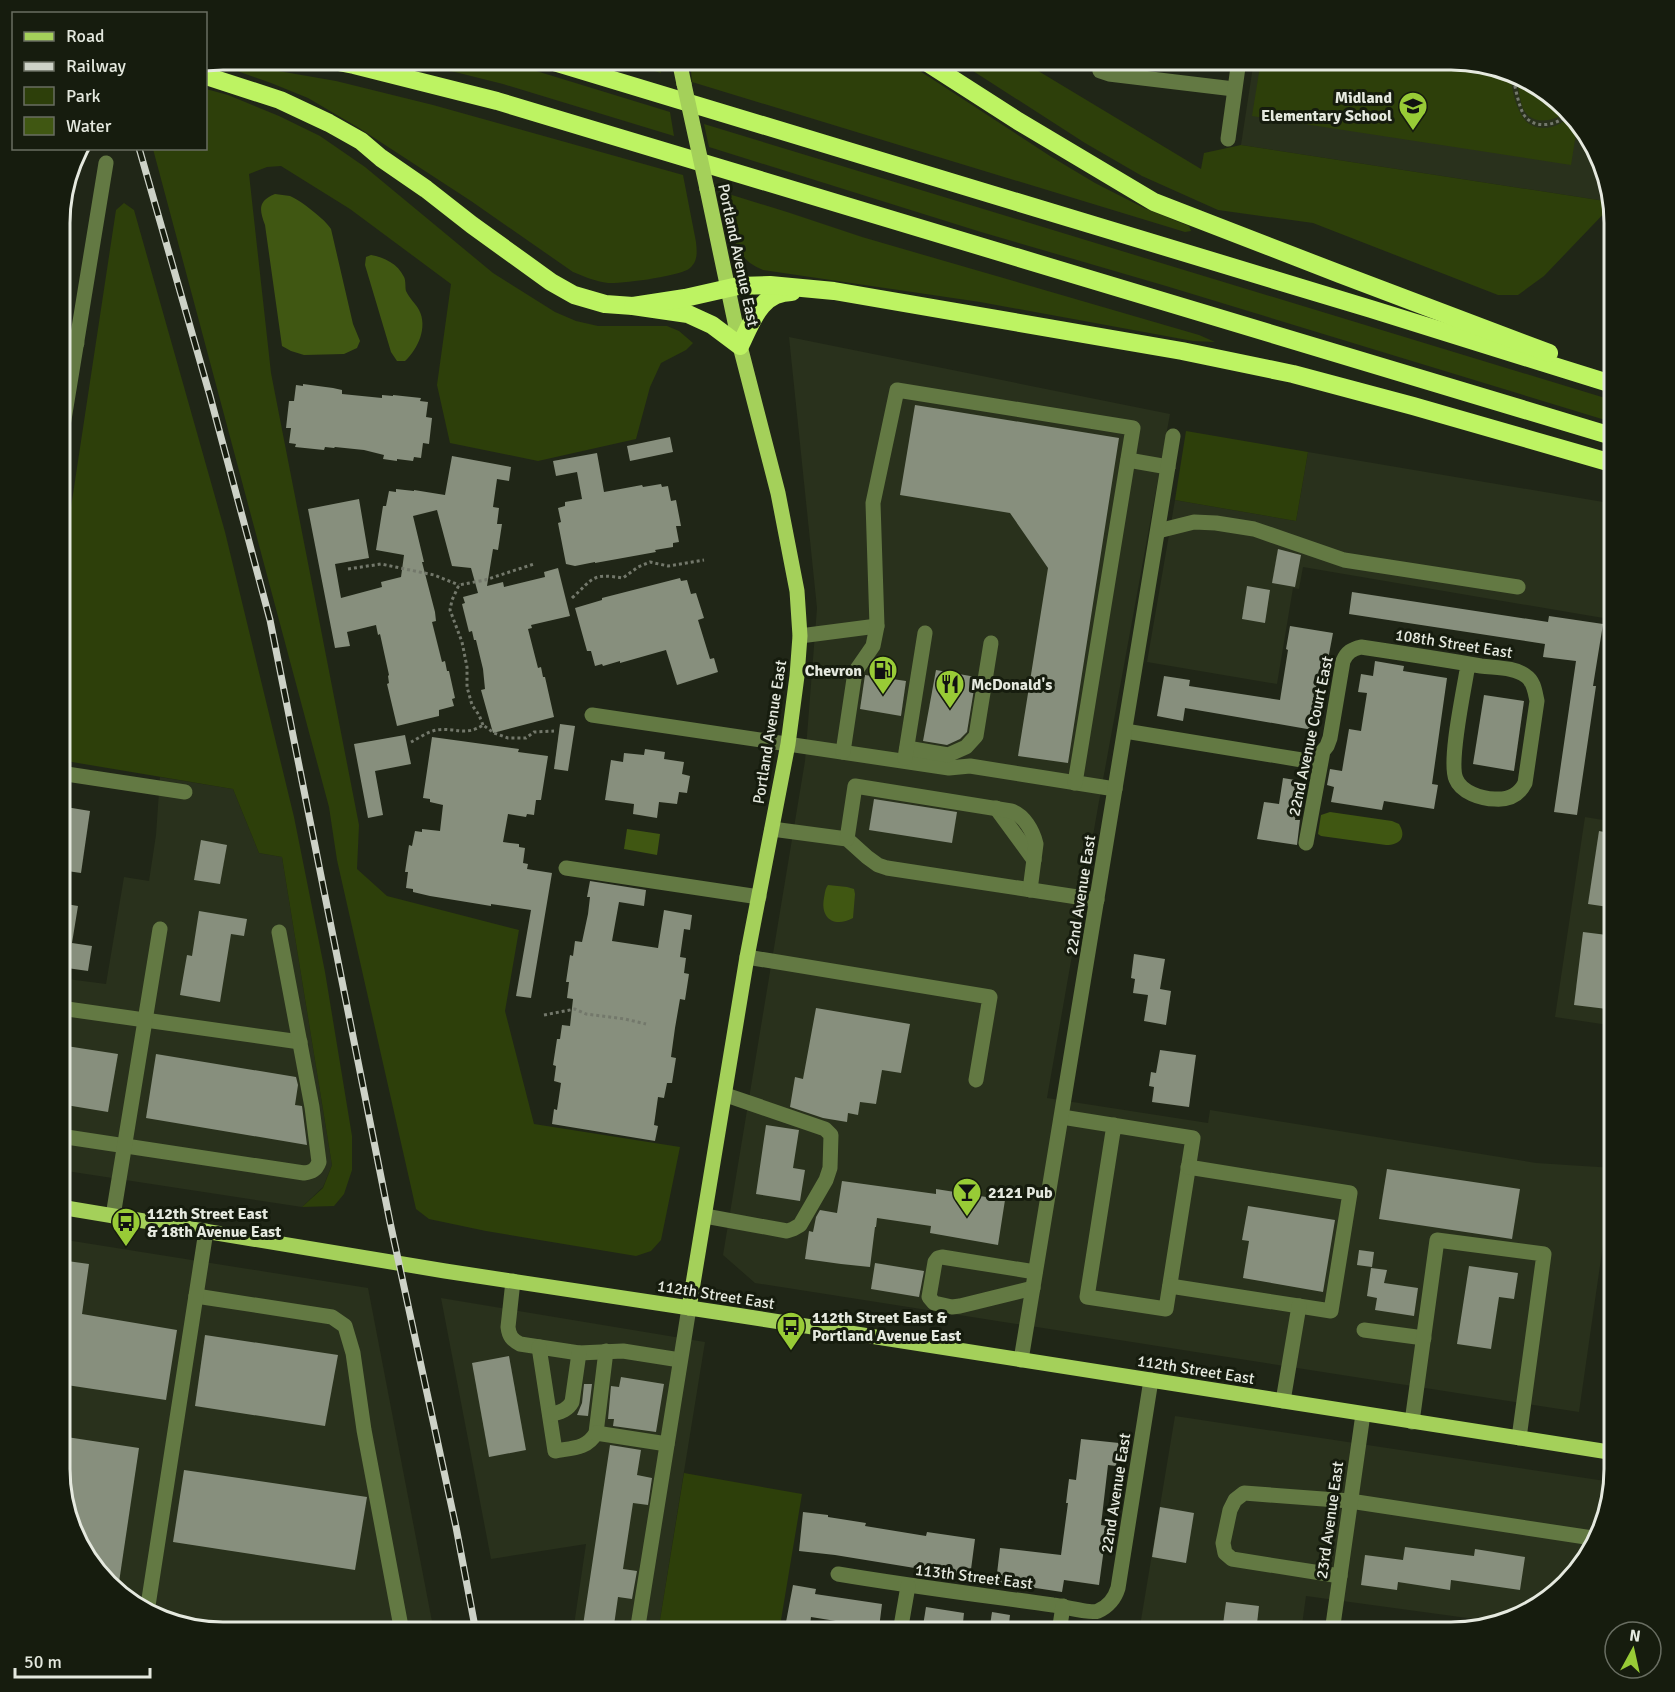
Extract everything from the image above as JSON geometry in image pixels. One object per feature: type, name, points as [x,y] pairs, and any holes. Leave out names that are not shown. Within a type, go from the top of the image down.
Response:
[{"type":"highway","points":[[370,70],[497,101],[1604,434]]},
{"type":"highway","points":[[582,70],[1604,382]]},
{"type":"highway","points":[[939,71],[1018,121],[1154,202],[1604,374]]},
{"type":"highway","points":[[207,76],[280,100],[361,141],[491,239],[551,282],[574,295],[605,304],[688,314],[712,326],[740,346],[756,312],[773,295],[783,292],[834,291]]},
{"type":"highway","points":[[633,306],[728,288],[770,285],[834,291],[1182,351],[1293,374],[1604,461]]},
{"type":"main road","name":"Portland Avenue East","points":[[681,70],[740,346],[783,517],[797,591],[800,636],[788,744],[747,957],[689,1308]]},
{"type":"main road","name":"112th Street East","points":[[70,1209],[513,1281],[1604,1451]]},
{"type":"street","points":[[1100,71],[1234,89]]},
{"type":"street","points":[[1228,139],[1237,71]]},
{"type":"street","points":[[71,379],[106,163]]},
{"type":"street","points":[[71,342],[77,343]]},
{"type":"street","points":[[843,752],[855,672],[873,646],[877,626],[873,503],[897,390],[1133,428],[1075,783]]},
{"type":"street","name":"22nd Avenue East","points":[[1021,1360],[1173,436]]},
{"type":"street","points":[[1128,460],[1168,467]]},
{"type":"street","points":[[1158,531],[1194,522],[1216,523],[1254,529],[1344,560],[1518,587]]},
{"type":"street","points":[[800,636],[877,626]]},
{"type":"street","points":[[906,755],[925,633]]},
{"type":"street","points":[[592,715],[843,752],[948,754],[966,747],[976,736],[991,643]]},
{"type":"street","name":"108th Street East","points":[[1361,647],[1468,663],[1518,671],[1526,675],[1531,680],[1537,700],[1525,783],[1522,789],[1512,797],[1488,799],[1478,796],[1461,786],[1456,779],[1454,757],[1468,663]]},
{"type":"street","name":"22nd Avenue Court East","points":[[1306,843],[1323,751],[1328,746],[1330,738],[1343,661],[1354,648],[1361,647]]},
{"type":"street","points":[[1125,731],[1308,761],[1323,751]]},
{"type":"street","points":[[906,755],[949,768],[970,766],[1115,789]]},
{"type":"street","points":[[71,775],[185,792]]},
{"type":"street","points":[[847,839],[855,786],[996,808],[1034,860],[1029,890]]},
{"type":"street","points":[[772,829],[847,839],[867,857],[886,868],[1097,900]]},
{"type":"street","points":[[566,868],[759,897]]},
{"type":"street","points":[[113,1216],[160,929]]},
{"type":"street","points":[[70,1138],[304,1173],[317,1168],[319,1162],[312,1107],[279,932]]},
{"type":"street","points":[[747,957],[990,997],[976,1080]]},
{"type":"street","points":[[70,1009],[300,1042]]},
{"type":"street","points":[[705,1216],[787,1231],[793,1229],[800,1225],[826,1180],[830,1168],[831,1135],[825,1129],[726,1095]]},
{"type":"street","points":[[1062,1117],[1114,1125],[1193,1138],[1166,1309],[1087,1297],[1114,1125]]},
{"type":"street","points":[[1170,1286],[1331,1311],[1350,1192],[1188,1167]]},
{"type":"street","points":[[149,1602],[206,1231]]},
{"type":"street","points":[[1412,1422],[1437,1240],[1544,1254],[1519,1438]]},
{"type":"street","points":[[1033,1288],[952,1307],[934,1304],[929,1297],[935,1262],[942,1257],[1035,1272]]},
{"type":"street","points":[[513,1281],[508,1334],[520,1344],[579,1353],[623,1351],[680,1360]]},
{"type":"street","points":[[196,1296],[332,1317],[345,1326],[353,1353],[364,1430],[400,1622]]},
{"type":"street","points":[[1283,1401],[1299,1306]]},
{"type":"street","points":[[639,1622],[689,1308]]},
{"type":"street","points":[[1364,1330],[1424,1338]]},
{"type":"street","points":[[538,1347],[555,1451],[581,1447],[589,1443],[596,1433],[606,1351]]},
{"type":"street","points":[[550,1415],[564,1410],[572,1402],[579,1353]]},
{"type":"street","name":"22nd Avenue East","points":[[1105,1607],[1112,1601],[1118,1588],[1151,1380]]},
{"type":"street","name":"23rd Avenue East","points":[[1333,1622],[1363,1414]]},
{"type":"street","points":[[596,1433],[667,1444]]},
{"type":"street","points":[[1340,1576],[1232,1558],[1225,1553],[1222,1543],[1230,1510],[1235,1500],[1244,1493],[1350,1502],[1588,1537]]},
{"type":"street","name":"113th Street East","points":[[838,1574],[1094,1612],[1105,1607]]},
{"type":"street","points":[[902,1622],[908,1586]]},
{"type":"street","points":[[1061,1622],[1063,1606]]},
{"type":"path","points":[[1514,84],[1523,113],[1529,120],[1542,125],[1553,124],[1563,119]]},
{"type":"path","points":[[572,598],[596,576],[605,575],[623,579],[638,567],[650,562],[668,566],[704,560]]},
{"type":"path","points":[[348,569],[381,564],[434,574],[459,585],[485,580],[534,564]]},
{"type":"path","points":[[459,585],[450,610],[462,642],[467,667],[467,687],[472,705],[483,725],[494,733],[508,738],[526,738],[534,732],[554,731]]},
{"type":"path","points":[[411,742],[436,730],[466,732],[476,730],[483,725]]},
{"type":"path","points":[[544,1015],[575,1009],[586,1014],[646,1024]]},
{"type":"shaded area","name":"Midland Elementary School","points":[[1252,71],[1461,71],[1481,73],[1519,86],[1560,115],[1589,156],[1602,201],[1241,145]]},
{"type":"shaded area","points":[[789,337],[1170,414],[1047,1098],[1208,1123],[1210,1110],[1536,1163],[1604,1167],[1604,1238],[1579,1412],[755,1283],[723,1255],[805,761],[817,608]]},
{"type":"shaded area","points":[[1308,452],[1604,502],[1604,618],[1303,567],[1299,589],[1293,588],[1277,684],[1147,662],[1175,500],[1296,521]]},
{"type":"shaded area","points":[[160,777],[233,789],[259,853],[282,857],[332,1165],[323,1187],[302,1207],[70,1172],[70,979],[106,984],[124,877],[149,881],[156,835]]},
{"type":"shaded area","points":[[1585,817],[1604,820],[1604,1024],[1555,1017]]},
{"type":"shaded area","points":[[70,1241],[368,1288],[432,1622],[224,1622],[184,1616],[156,1606],[139,1596],[109,1569],[91,1545],[82,1527],[73,1498],[70,1468]]},
{"type":"shaded area","points":[[441,1298],[705,1342],[660,1622],[574,1622],[586,1544],[491,1559]]},
{"type":"shaded area","points":[[1175,1416],[1603,1481],[1602,1498],[1593,1527],[1579,1553],[1566,1569],[1544,1590],[1528,1601],[1491,1616],[1475,1619],[1306,1596],[1302,1622],[1141,1622]]},
{"type":"green space","points":[[235,70],[273,70],[336,81],[433,105],[683,175],[696,242],[696,259],[690,268],[676,274],[625,282],[608,283],[573,272],[471,201],[359,128],[308,98]]},
{"type":"green space","points":[[448,70],[534,70],[670,112],[674,136],[503,84]]},
{"type":"green space","points":[[691,70],[919,71],[1095,183],[1144,208],[1189,226],[1191,231],[1185,232],[692,82]]},
{"type":"green space","points":[[972,71],[1038,71],[1201,169],[1204,153],[1241,145],[1602,201],[1603,214],[1544,276],[1518,295],[1498,295],[1313,223],[1218,210],[1142,176],[1085,143]]},
{"type":"green space","points":[[1259,71],[1461,71],[1481,73],[1512,83],[1515,101],[1527,122],[1539,128],[1547,128],[1564,121],[1576,135],[1571,165],[1252,116]]},
{"type":"green space","points":[[1518,86],[1560,116],[1546,120],[1535,119],[1525,112]]},
{"type":"green space","points":[[207,89],[228,95],[279,116],[320,136],[365,167],[493,273],[555,312],[576,321],[598,326],[667,326],[679,331],[693,343],[686,350],[661,363],[650,387],[636,439],[538,461],[450,443],[437,385],[451,284],[350,209],[281,166],[267,167],[249,174],[271,373],[359,825],[357,869],[387,896],[519,930],[505,1011],[534,1124],[680,1147],[661,1240],[651,1251],[636,1256],[486,1231],[429,1219],[416,1209],[337,860],[329,807],[153,150],[207,150]]},
{"type":"green space","points":[[704,124],[1604,398],[1604,420],[981,232],[709,147]]},
{"type":"green space","points":[[719,191],[862,237],[1199,335],[1215,342],[1193,341],[980,302],[763,270],[750,263],[739,249],[730,230]]},
{"type":"green space","points":[[124,203],[134,210],[225,532],[294,817],[325,972],[352,1136],[352,1170],[344,1194],[334,1206],[302,1207],[323,1188],[332,1165],[282,857],[259,853],[233,789],[71,762],[71,509],[116,210]]},
{"type":"green space","points":[[1186,431],[1308,452],[1296,521],[1175,500]]},
{"type":"green space","points":[[684,1473],[802,1494],[781,1622],[660,1622]]},
{"type":"water","points":[[275,194],[290,196],[300,202],[331,229],[353,324],[360,341],[357,348],[344,354],[304,355],[282,346],[261,210],[265,200]]},
{"type":"water","points":[[371,255],[386,259],[398,268],[405,279],[406,291],[422,317],[422,330],[418,344],[405,361],[397,361],[391,352],[365,265],[366,257]]},
{"type":"water","points":[[1330,812],[1392,821],[1399,824],[1401,839],[1395,844],[1386,845],[1321,836],[1318,834],[1321,815]]},
{"type":"water","points":[[627,829],[660,834],[657,855],[624,849]]},
{"type":"water","points":[[828,885],[854,889],[853,918],[840,922],[830,920],[823,905]]},
{"type":"building","points":[[303,384],[342,390],[342,394],[382,398],[382,395],[393,395],[421,398],[420,401],[428,402],[426,417],[432,418],[429,444],[423,443],[421,458],[414,457],[413,461],[383,459],[384,455],[364,450],[295,447],[296,444],[289,443],[291,428],[286,428],[289,401],[294,401],[296,385],[303,386]]},
{"type":"building","points":[[915,405],[1119,438],[1068,763],[1018,756],[1048,568],[1010,513],[900,495]]},
{"type":"building","points":[[670,437],[673,452],[630,461],[627,446]]},
{"type":"building","points":[[597,453],[604,492],[642,485],[643,487],[661,484],[662,487],[668,486],[671,501],[676,500],[681,526],[676,526],[679,542],[673,543],[673,547],[655,550],[656,552],[575,566],[566,564],[558,523],[561,522],[558,508],[565,506],[565,502],[582,499],[577,472],[556,476],[553,461]]},
{"type":"building","points":[[452,456],[511,467],[509,481],[497,479],[493,507],[499,508],[497,524],[502,524],[498,550],[493,549],[487,586],[503,582],[504,587],[545,577],[544,572],[558,568],[570,616],[531,625],[532,628],[528,629],[538,668],[541,667],[543,677],[545,677],[554,717],[493,733],[481,690],[485,689],[483,669],[476,640],[474,640],[472,631],[469,632],[462,604],[465,603],[463,597],[478,593],[471,568],[452,566],[437,510],[413,516],[435,612],[436,621],[432,622],[442,662],[445,661],[447,671],[449,671],[455,698],[452,699],[454,706],[439,710],[439,716],[397,726],[387,684],[389,675],[376,625],[347,632],[350,646],[335,648],[308,509],[359,499],[369,558],[335,564],[341,598],[382,587],[381,582],[401,577],[404,555],[376,550],[383,506],[386,506],[389,491],[414,490],[445,495]]},
{"type":"building","points":[[1278,549],[1301,555],[1295,587],[1272,583]]},
{"type":"building","points":[[680,578],[681,581],[687,580],[691,594],[696,593],[704,618],[698,620],[710,659],[714,658],[718,672],[677,685],[666,650],[620,663],[620,661],[595,666],[591,651],[587,651],[575,608],[602,600],[602,598]]},
{"type":"building","points":[[1247,586],[1270,590],[1265,623],[1242,619]]},
{"type":"building","points":[[1352,592],[1548,622],[1549,616],[1603,624],[1577,815],[1554,812],[1576,661],[1543,657],[1545,644],[1349,614]]},
{"type":"building","points":[[1290,626],[1333,633],[1323,686],[1320,686],[1313,730],[1185,708],[1183,721],[1157,716],[1164,676],[1190,680],[1189,686],[1280,700]]},
{"type":"building","points":[[1375,661],[1404,666],[1403,671],[1447,678],[1432,784],[1438,785],[1434,809],[1384,801],[1382,810],[1331,802],[1334,787],[1327,785],[1330,769],[1342,771],[1349,729],[1361,731],[1367,693],[1358,692],[1361,674],[1373,676]]},
{"type":"building","name":"McDonald's","points":[[936,670],[976,677],[967,732],[960,739],[947,745],[923,741]]},
{"type":"building","name":"Chevron","points":[[865,675],[906,681],[901,716],[860,709]]},
{"type":"building","points":[[1484,695],[1524,701],[1514,771],[1473,764]]},
{"type":"building","points":[[560,724],[575,726],[568,771],[554,769]]},
{"type":"building","points":[[405,735],[411,764],[375,771],[383,815],[368,818],[354,744]]},
{"type":"building","points":[[432,737],[519,749],[518,752],[548,756],[541,800],[536,800],[534,815],[527,814],[526,817],[508,814],[503,842],[519,844],[519,847],[525,848],[523,863],[528,864],[527,869],[552,873],[531,998],[516,996],[531,910],[430,896],[406,888],[408,872],[405,872],[409,845],[412,846],[415,831],[422,832],[422,829],[440,831],[443,805],[423,798]]},
{"type":"building","points":[[645,749],[665,752],[664,759],[684,762],[682,774],[690,776],[687,793],[679,792],[677,804],[659,802],[657,818],[633,814],[634,804],[605,800],[611,760],[623,762],[624,753],[644,755]]},
{"type":"building","points":[[1283,778],[1301,781],[1295,820],[1300,820],[1297,845],[1257,839],[1264,802],[1279,804]]},
{"type":"building","points":[[874,799],[957,812],[952,843],[869,830]]},
{"type":"building","points":[[71,808],[90,811],[81,873],[70,871]]},
{"type":"building","points":[[1599,831],[1604,832],[1604,906],[1588,904]]},
{"type":"building","points":[[201,840],[227,845],[220,884],[194,880]]},
{"type":"building","points":[[590,881],[646,890],[644,906],[619,902],[612,941],[658,948],[664,910],[692,915],[690,930],[684,929],[680,957],[686,958],[684,973],[689,974],[685,1000],[680,999],[675,1028],[671,1057],[676,1058],[672,1083],[667,1083],[664,1098],[658,1097],[654,1125],[658,1126],[655,1141],[552,1124],[554,1109],[557,1110],[561,1083],[554,1081],[556,1066],[553,1065],[557,1039],[560,1039],[562,1025],[570,1026],[573,999],[567,998],[569,982],[566,982],[570,955],[573,956],[575,941],[582,942],[588,914],[590,897],[587,897]]},
{"type":"building","points":[[70,905],[78,906],[72,943],[92,946],[88,971],[70,968]]},
{"type":"building","points":[[199,911],[247,919],[244,936],[231,934],[220,1002],[180,995],[187,955],[192,956]]},
{"type":"building","points":[[1583,932],[1604,935],[1604,1009],[1574,1005]]},
{"type":"building","points":[[1134,954],[1165,959],[1160,989],[1171,991],[1166,1025],[1144,1021],[1148,995],[1133,993],[1135,979],[1131,978]]},
{"type":"building","points":[[816,1008],[910,1024],[901,1073],[882,1070],[876,1104],[860,1102],[858,1115],[848,1113],[847,1122],[823,1118],[790,1107],[795,1077],[803,1079]]},
{"type":"building","points":[[70,1047],[118,1054],[108,1112],[70,1106]]},
{"type":"building","points":[[1160,1050],[1196,1055],[1189,1107],[1152,1102],[1154,1087],[1149,1086],[1151,1072],[1156,1073]]},
{"type":"building","points":[[156,1054],[296,1077],[298,1085],[295,1105],[302,1106],[307,1145],[146,1118]]},
{"type":"building","points":[[766,1125],[799,1130],[793,1168],[805,1170],[800,1201],[756,1194]]},
{"type":"building","points":[[1387,1169],[1520,1189],[1512,1239],[1379,1219]]},
{"type":"building","points":[[842,1181],[936,1194],[936,1189],[1005,1200],[998,1245],[930,1233],[931,1226],[877,1218],[870,1267],[805,1259],[809,1231],[813,1232],[820,1210],[837,1213]]},
{"type":"building","points":[[1248,1206],[1335,1220],[1323,1292],[1243,1278],[1249,1241],[1242,1240]]},
{"type":"building","points":[[1359,1250],[1374,1252],[1372,1267],[1357,1265]]},
{"type":"building","points":[[70,1261],[89,1264],[82,1314],[177,1330],[166,1400],[70,1386]]},
{"type":"building","points":[[875,1263],[924,1271],[919,1297],[871,1289]]},
{"type":"building","points":[[1469,1266],[1518,1273],[1514,1299],[1499,1297],[1491,1349],[1457,1344]]},
{"type":"building","points":[[1371,1268],[1387,1270],[1384,1283],[1418,1288],[1414,1316],[1375,1310],[1377,1298],[1367,1296]]},
{"type":"building","points":[[205,1335],[338,1355],[325,1426],[195,1406]]},
{"type":"building","points":[[509,1356],[526,1450],[489,1457],[472,1363]]},
{"type":"building","points":[[621,1377],[664,1384],[656,1432],[613,1426],[614,1419],[608,1419],[611,1386],[619,1387]]},
{"type":"building","points":[[584,1384],[592,1384],[588,1416],[577,1415],[582,1403]]},
{"type":"building","points":[[70,1438],[139,1448],[119,1579],[102,1561],[82,1527],[73,1498]]},
{"type":"building","points":[[1081,1439],[1119,1443],[1116,1466],[1108,1465],[1101,1525],[1107,1526],[1099,1585],[1064,1580],[1062,1592],[996,1582],[1000,1548],[1061,1555],[1069,1479],[1076,1480]]},
{"type":"building","points":[[610,1445],[641,1450],[637,1475],[652,1478],[648,1505],[633,1503],[623,1569],[637,1571],[632,1599],[618,1597],[614,1622],[583,1622]]},
{"type":"building","points":[[184,1470],[367,1497],[355,1570],[173,1542]]},
{"type":"building","points":[[1160,1507],[1194,1513],[1186,1563],[1152,1557]]},
{"type":"building","points":[[803,1512],[866,1523],[865,1526],[926,1536],[927,1532],[975,1539],[970,1577],[799,1551]]},
{"type":"building","points":[[1405,1547],[1474,1556],[1475,1549],[1525,1557],[1520,1590],[1451,1580],[1450,1590],[1398,1582],[1397,1590],[1361,1585],[1365,1555],[1403,1560]]},
{"type":"building","points":[[793,1585],[816,1589],[815,1594],[882,1604],[880,1622],[842,1622],[811,1617],[810,1622],[786,1622]]},
{"type":"building","points":[[1226,1602],[1259,1606],[1257,1622],[1223,1622]]},
{"type":"building","points":[[926,1607],[964,1613],[963,1622],[924,1622]]},
{"type":"building","points":[[992,1612],[1010,1615],[1009,1622],[990,1622]]},
{"type":"railway","points":[[140,150],[210,396],[270,620],[390,1222],[456,1527],[474,1622]]},
{"type":"place","name":"Midland Elementary School","points":[[1413,132]]},
{"type":"place","name":"Chevron","points":[[883,696]]},
{"type":"place","name":"McDonald's","points":[[950,710]]},
{"type":"place","name":"2121 Pub","points":[[967,1218]]},
{"type":"place","name":"112th Street East & 18th Avenue East","points":[[126,1248]]},
{"type":"place","name":"112th Street East & Portland Avenue East","points":[[791,1352]]}]
